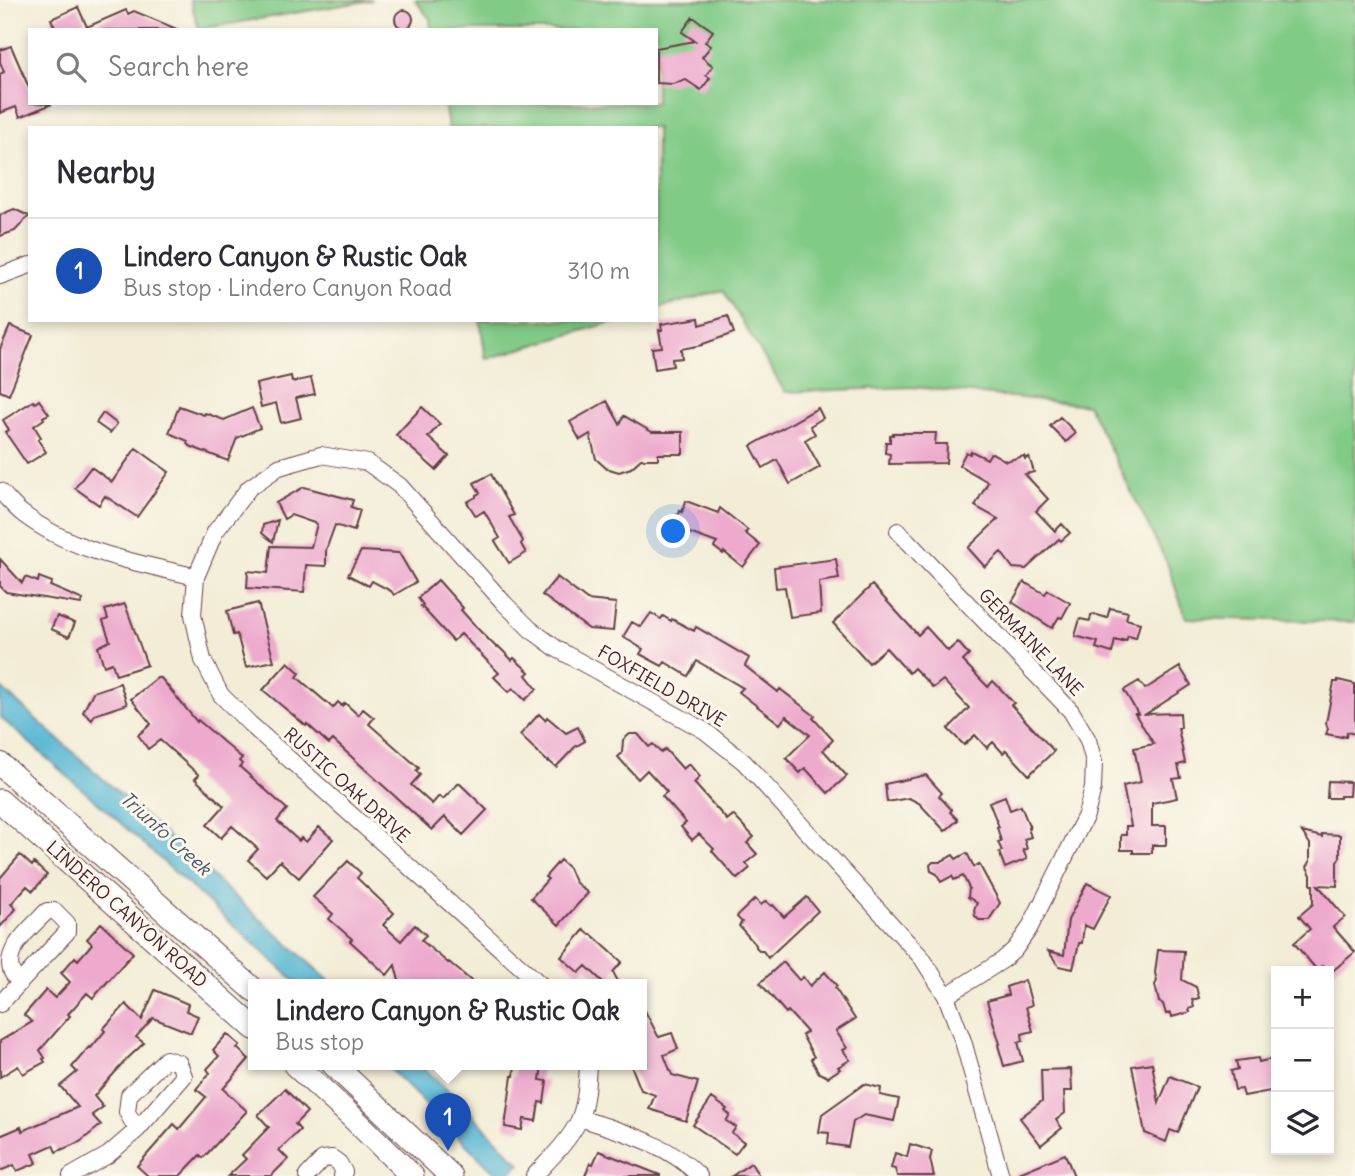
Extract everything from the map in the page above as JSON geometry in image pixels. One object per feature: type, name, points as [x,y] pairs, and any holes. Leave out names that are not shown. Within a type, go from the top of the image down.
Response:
[{"type":"street","points":[[0,276],[28,266]]},
{"type":"street","name":"FOXFIELD DRIVE","points":[[196,577],[215,531],[249,488],[279,467],[321,455],[368,463],[400,486],[503,603],[530,629],[557,649],[705,731],[744,762],[922,958],[946,996],[963,1041],[1001,1176]]},
{"type":"street","points":[[0,491],[22,513],[44,528],[93,552],[196,577]]},
{"type":"street","name":"GERMAINE LANE","points":[[898,531],[1071,711],[1088,740],[1094,762],[1093,788],[1086,815],[1029,929],[1015,949],[1003,960],[946,996]]},
{"type":"street","name":"RUSTIC OAK DRIVE","points":[[196,577],[193,615],[203,660],[221,695],[534,979]]},
{"type":"street","name":"LINDERO CANYON ROAD","points":[[0,764],[248,985]]},
{"type":"street","name":"LINDERO CANYON ROAD","points":[[0,801],[248,1023]]},
{"type":"street","points":[[0,1004],[20,983]]},
{"type":"street","points":[[300,1070],[412,1176]]},
{"type":"street","points":[[339,1070],[451,1176]]},
{"type":"street","points":[[534,1176],[566,1140],[580,1118],[587,1070]]},
{"type":"street","points":[[580,1118],[658,1145],[686,1162],[699,1176]]},
{"type":"street","points":[[71,1176],[107,1155],[137,1130]]},
{"type":"street","points":[[307,1176],[323,1159],[332,1158],[344,1172],[342,1176]]},
{"type":"green space","points":[[190,0],[373,0],[205,28],[199,28]]},
{"type":"green space","points":[[415,0],[1355,0],[1355,622],[1186,618],[1167,563],[1088,405],[914,387],[785,392],[723,290],[658,308],[658,126],[448,126],[444,105],[658,105],[658,28],[431,28],[430,19]]},
{"type":"green space","points":[[480,322],[612,322],[486,359]]},
{"type":"water","points":[[0,687],[327,979],[292,979],[0,717]]},
{"type":"water","points":[[391,1070],[426,1070],[459,1101],[520,1164],[506,1176],[498,1176]]},
{"type":"building","points":[[78,7],[87,27],[126,10],[128,14],[134,11],[174,28],[55,28],[51,19]]},
{"type":"building","points":[[404,10],[410,13],[413,19],[410,25],[404,28],[398,25],[395,19],[398,13]]},
{"type":"building","points":[[693,17],[713,31],[705,42],[711,46],[702,57],[713,66],[706,75],[710,78],[701,90],[686,80],[673,84],[658,83],[658,48],[695,41],[682,32]]},
{"type":"building","points":[[11,46],[28,85],[28,105],[50,105],[20,117],[16,107],[0,113],[0,74],[4,72],[0,62],[0,50]]},
{"type":"building","points":[[14,209],[28,217],[15,231],[0,236],[0,215]]},
{"type":"building","points":[[728,316],[734,333],[703,345],[681,349],[682,358],[672,359],[673,366],[655,369],[652,348],[662,347],[659,330],[662,330],[661,324],[699,318],[700,325]]},
{"type":"building","points":[[10,326],[33,335],[9,395],[0,391],[0,349]]},
{"type":"building","points":[[291,376],[292,382],[311,378],[315,394],[296,398],[301,418],[281,423],[276,403],[261,407],[256,384]]},
{"type":"building","points":[[39,400],[49,414],[34,426],[41,437],[38,440],[46,452],[27,464],[5,432],[9,430],[3,420]]},
{"type":"building","points":[[607,401],[620,424],[624,416],[652,432],[683,432],[683,454],[658,454],[658,459],[641,459],[631,468],[619,472],[606,468],[596,459],[590,434],[580,440],[570,422]]},
{"type":"building","points":[[179,406],[224,420],[252,408],[260,428],[237,438],[228,461],[192,447],[187,444],[188,441],[169,433]]},
{"type":"building","points":[[422,407],[440,424],[428,437],[449,456],[436,470],[396,435]]},
{"type":"building","points":[[818,408],[823,418],[810,426],[815,434],[805,440],[820,467],[790,484],[777,460],[763,468],[751,446]]},
{"type":"building","points":[[103,413],[117,424],[110,433],[96,423]]},
{"type":"building","points":[[1060,417],[1076,433],[1066,442],[1050,426]]},
{"type":"building","points":[[936,433],[935,444],[947,444],[946,463],[889,464],[890,454],[885,453],[886,442],[890,442],[890,435]]},
{"type":"building","points":[[136,448],[169,472],[137,517],[105,496],[99,505],[75,488],[91,467],[112,482]]},
{"type":"building","points":[[971,451],[987,459],[992,453],[1006,461],[1029,457],[1034,472],[1025,474],[1048,499],[1036,511],[1055,531],[1062,524],[1070,533],[1061,541],[1059,539],[1026,569],[1013,568],[1001,552],[985,567],[968,548],[998,519],[975,506],[988,482],[959,465],[966,452],[970,454]]},
{"type":"building","points":[[491,474],[514,515],[509,517],[523,541],[521,544],[526,553],[509,563],[495,541],[500,538],[484,511],[476,516],[467,502],[480,493],[474,483]]},
{"type":"building","points":[[304,487],[353,500],[351,507],[360,510],[354,531],[335,525],[326,550],[326,566],[306,565],[304,592],[247,588],[248,571],[268,573],[271,546],[311,547],[317,524],[291,515],[284,519],[276,503]]},
{"type":"building","points":[[686,501],[718,513],[720,508],[748,530],[745,533],[760,545],[743,567],[714,547],[717,543],[673,525]]},
{"type":"building","points":[[278,520],[273,542],[262,533],[263,525]]},
{"type":"building","points":[[361,551],[399,553],[416,582],[394,595],[372,581],[369,586],[348,575]]},
{"type":"building","points":[[0,559],[22,583],[25,577],[38,582],[39,577],[52,582],[50,586],[83,600],[81,604],[6,592],[0,586]]},
{"type":"building","points":[[836,559],[839,579],[819,582],[821,613],[790,617],[785,587],[776,588],[774,567]]},
{"type":"building","points":[[557,577],[587,600],[616,603],[613,631],[589,629],[542,595]]},
{"type":"building","points":[[438,580],[478,629],[497,648],[512,660],[514,658],[529,672],[526,675],[537,689],[525,700],[513,688],[509,692],[494,677],[499,673],[461,634],[453,641],[421,606],[423,605],[418,598]]},
{"type":"building","points":[[1024,582],[1045,594],[1048,590],[1070,603],[1062,618],[1059,617],[1052,628],[1012,602]]},
{"type":"building","points":[[872,585],[918,635],[926,627],[948,651],[958,642],[969,655],[963,661],[988,687],[993,681],[1014,703],[1011,705],[1054,751],[1029,775],[1006,750],[1003,753],[993,742],[987,748],[975,735],[964,745],[948,729],[969,708],[943,680],[933,688],[914,668],[909,673],[886,648],[869,663],[833,623]]},
{"type":"building","points":[[258,603],[274,661],[246,667],[227,611]]},
{"type":"building","points":[[125,604],[147,665],[116,675],[112,663],[104,666],[98,647],[110,641],[103,621],[108,619],[105,610]]},
{"type":"building","points":[[1110,608],[1128,612],[1126,619],[1140,623],[1136,638],[1128,636],[1126,641],[1115,640],[1112,653],[1096,648],[1098,642],[1075,636],[1080,619],[1090,621],[1091,615],[1094,614],[1107,618]]},
{"type":"building","points":[[651,613],[661,619],[663,616],[671,621],[672,619],[694,631],[696,627],[749,658],[745,666],[815,716],[813,718],[833,740],[823,750],[847,776],[828,793],[805,768],[800,773],[786,758],[810,735],[786,716],[780,724],[739,692],[743,688],[697,661],[688,676],[665,662],[662,666],[640,654],[643,649],[623,637],[632,622],[641,627]]},
{"type":"building","points":[[57,616],[75,623],[69,637],[51,629]]},
{"type":"building","points":[[288,662],[300,673],[297,677],[333,708],[338,702],[342,706],[345,703],[358,715],[363,709],[374,718],[369,724],[419,768],[416,771],[420,775],[411,785],[432,804],[439,796],[443,799],[459,783],[487,810],[463,835],[445,817],[432,830],[333,740],[329,744],[263,690]]},
{"type":"building","points":[[1180,667],[1191,685],[1146,714],[1180,713],[1181,728],[1178,728],[1185,763],[1178,765],[1181,778],[1173,779],[1177,798],[1152,803],[1152,826],[1166,826],[1166,845],[1152,845],[1152,853],[1121,850],[1121,835],[1126,835],[1126,826],[1131,826],[1123,786],[1141,782],[1134,748],[1154,744],[1124,690],[1139,681],[1145,689]]},
{"type":"building","points":[[157,678],[161,678],[197,722],[198,720],[242,758],[239,761],[242,764],[240,767],[287,809],[277,821],[299,841],[301,838],[306,842],[319,827],[333,839],[299,878],[280,861],[266,876],[248,860],[258,849],[232,826],[221,838],[207,825],[224,806],[195,779],[199,775],[160,740],[148,749],[138,735],[151,724],[131,699]]},
{"type":"building","points":[[1338,680],[1355,684],[1355,734],[1347,732],[1346,737],[1326,734],[1334,682]]},
{"type":"building","points":[[120,683],[127,704],[94,715],[92,720],[83,712],[93,692]]},
{"type":"building","points":[[539,714],[545,720],[547,717],[566,733],[578,727],[585,741],[575,747],[556,767],[520,735]]},
{"type":"building","points":[[630,734],[638,734],[649,747],[653,744],[661,753],[665,749],[683,769],[689,764],[700,777],[694,783],[727,820],[733,815],[754,837],[747,843],[757,854],[746,863],[750,868],[737,879],[699,834],[692,840],[681,827],[686,823],[662,796],[667,792],[647,770],[638,779],[618,757],[622,753],[623,740]]},
{"type":"building","points":[[926,775],[942,793],[939,796],[958,820],[945,831],[919,803],[909,798],[887,802],[885,784]]},
{"type":"building","points":[[1328,781],[1350,782],[1349,796],[1327,798]]},
{"type":"building","points":[[1005,796],[1010,810],[1021,806],[1031,837],[1024,839],[1027,849],[1023,850],[1027,859],[1005,868],[999,852],[1002,851],[998,842],[1001,841],[999,827],[989,802]]},
{"type":"building","points":[[1302,832],[1322,837],[1322,834],[1340,835],[1337,886],[1318,885],[1345,917],[1333,927],[1355,952],[1334,970],[1334,966],[1314,966],[1294,943],[1310,929],[1299,916],[1313,904],[1313,885],[1307,867],[1310,862],[1310,844]]},
{"type":"building","points":[[967,853],[974,867],[979,864],[1000,903],[989,920],[979,920],[975,916],[977,903],[968,897],[969,888],[963,876],[954,880],[952,876],[941,882],[937,874],[931,871],[930,865],[933,862],[940,862],[953,855],[956,859]]},
{"type":"building","points":[[20,855],[47,875],[33,891],[27,886],[11,904],[16,909],[0,927],[0,878]]},
{"type":"building","points":[[560,860],[569,868],[575,882],[588,893],[559,925],[531,898]]},
{"type":"building","points":[[348,861],[361,873],[357,878],[394,913],[383,925],[401,941],[415,925],[426,935],[421,940],[469,979],[398,979],[395,965],[387,975],[329,919],[333,914],[313,897]]},
{"type":"building","points":[[1087,883],[1111,895],[1093,929],[1084,925],[1082,943],[1079,943],[1073,969],[1059,966],[1048,951],[1064,955],[1068,920]]},
{"type":"building","points":[[807,897],[818,911],[768,958],[739,926],[742,922],[738,915],[755,899],[761,905],[766,901],[773,905],[784,917]]},
{"type":"building","points":[[101,923],[133,953],[93,998],[87,993],[68,1014],[70,1016],[40,1050],[45,1062],[23,1074],[18,1066],[0,1077],[0,1041],[32,1022],[24,1015],[46,990],[55,998],[70,982],[61,973],[75,957],[78,960],[92,944],[87,939]]},
{"type":"building","points":[[584,930],[622,962],[613,972],[617,979],[600,979],[586,966],[579,973],[561,957]]},
{"type":"building","points":[[1158,950],[1184,951],[1182,980],[1196,987],[1199,998],[1192,1000],[1194,1007],[1189,1009],[1190,1012],[1172,1017],[1171,1013],[1166,1014],[1163,1004],[1159,1002],[1155,985]]},
{"type":"building","points":[[783,962],[799,980],[803,977],[810,986],[825,972],[837,986],[835,988],[855,1019],[836,1031],[847,1048],[843,1050],[850,1060],[828,1077],[819,1073],[811,1059],[814,1057],[802,1035],[807,1032],[760,983]]},
{"type":"building","points":[[1025,980],[1032,1005],[1026,1007],[1033,1031],[1022,1034],[1023,1041],[1018,1042],[1023,1061],[1004,1066],[987,1001],[1008,995],[1006,987]]},
{"type":"building","points":[[155,990],[188,1004],[186,1011],[198,1016],[191,1033],[153,1018],[136,1037],[144,1043],[94,1096],[103,1107],[92,1115],[101,1125],[80,1142],[56,1152],[53,1145],[33,1154],[37,1163],[17,1171],[14,1165],[0,1171],[0,1136],[21,1127],[22,1131],[78,1107],[60,1086],[77,1072],[72,1067],[126,1004],[142,1020]]},
{"type":"building","points":[[647,1014],[659,1037],[672,1033],[678,1049],[664,1055],[672,1075],[698,1082],[686,1121],[649,1109],[655,1095],[641,1090],[633,1070],[647,1070]]},
{"type":"building","points":[[227,1034],[240,1045],[237,1048],[248,1058],[223,1089],[247,1111],[203,1158],[200,1155],[180,1176],[148,1176],[137,1166],[174,1124],[179,1129],[206,1097],[196,1089],[210,1073],[207,1069],[219,1056],[213,1050]]},
{"type":"building","points":[[1258,1058],[1259,1062],[1271,1059],[1271,1091],[1244,1096],[1242,1089],[1235,1090],[1231,1071],[1238,1069],[1236,1061]]},
{"type":"building","points":[[1152,1063],[1159,1103],[1170,1076],[1197,1087],[1178,1133],[1170,1130],[1166,1142],[1145,1133],[1132,1066]]},
{"type":"building","points":[[1071,1069],[1072,1091],[1064,1091],[1065,1113],[1056,1120],[1062,1128],[1041,1145],[1020,1118],[1042,1101],[1041,1070]]},
{"type":"building","points":[[515,1070],[541,1070],[540,1080],[547,1081],[544,1103],[539,1102],[536,1121],[524,1119],[522,1130],[505,1127]]},
{"type":"building","points":[[864,1084],[881,1088],[880,1095],[899,1099],[894,1121],[864,1115],[853,1122],[848,1147],[828,1144],[829,1133],[819,1132],[822,1114]]},
{"type":"building","points":[[285,1089],[307,1112],[295,1124],[300,1130],[279,1150],[288,1159],[271,1176],[228,1176],[246,1159],[242,1155],[269,1127],[258,1115]]},
{"type":"building","points":[[712,1098],[727,1109],[725,1111],[730,1115],[726,1121],[736,1127],[732,1133],[744,1142],[735,1154],[693,1125]]},
{"type":"building","points":[[910,1144],[932,1151],[930,1159],[934,1176],[897,1176],[895,1169],[891,1168],[895,1153],[907,1157]]},
{"type":"building","points":[[599,1151],[660,1175],[660,1176],[585,1176]]},
{"type":"building","points":[[1065,1154],[1074,1176],[1012,1176]]},
{"type":"building","points":[[751,1163],[759,1176],[732,1176]]},
{"type":"place","name":"Lindero Canyon & Rustic Oak","points":[[448,1151]]},
{"type":"water label","name":"Triunfo Creek","points":[[166,833]]}]
